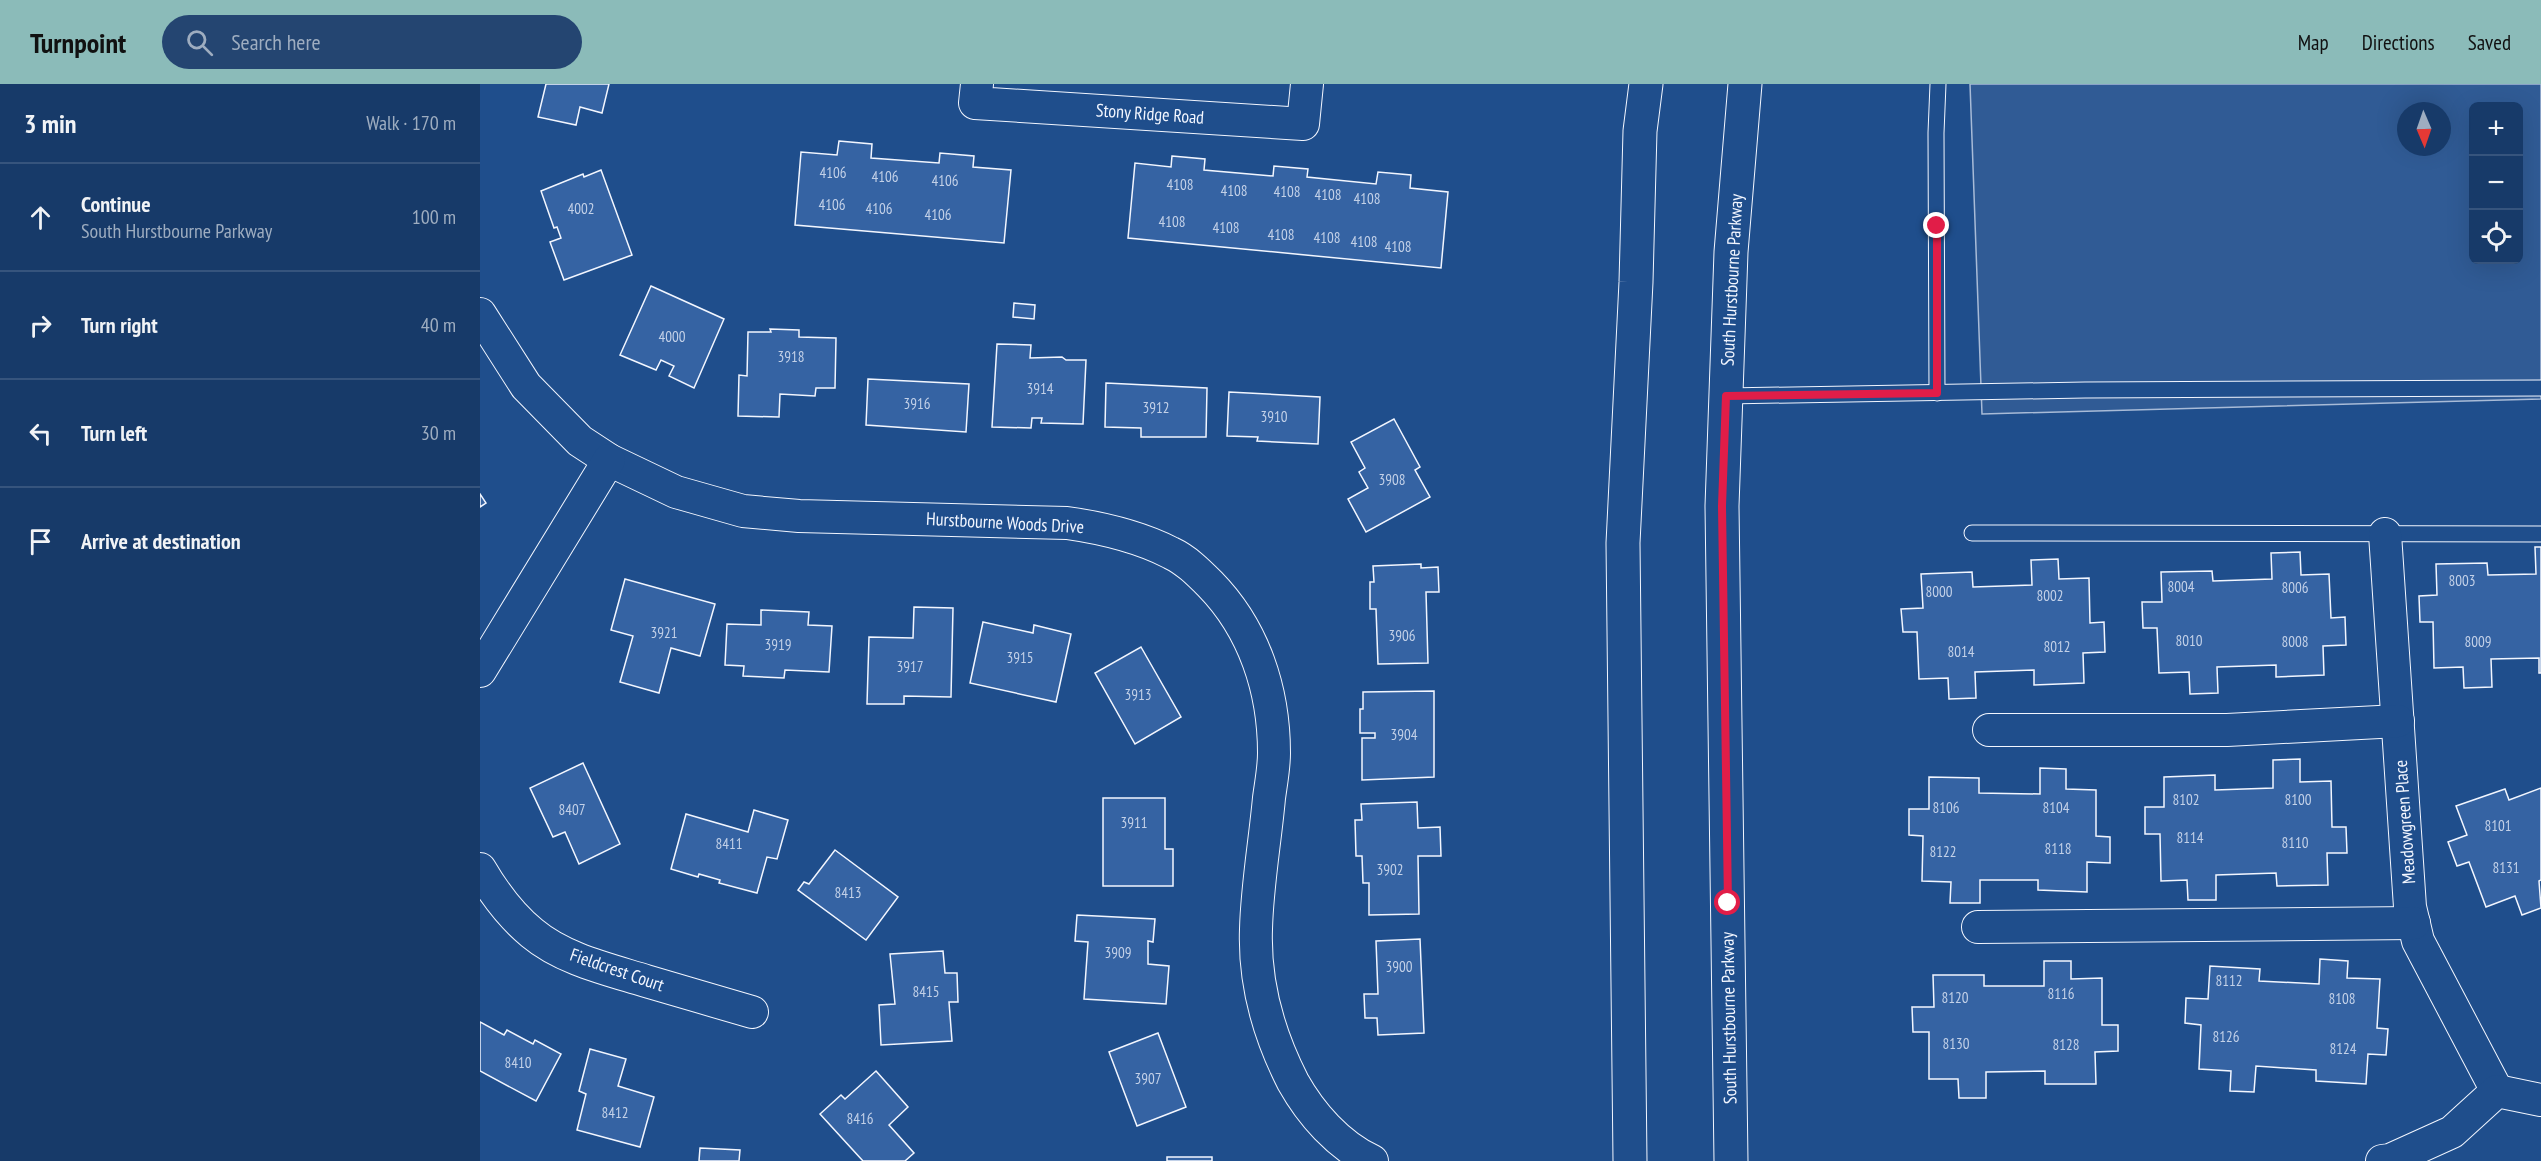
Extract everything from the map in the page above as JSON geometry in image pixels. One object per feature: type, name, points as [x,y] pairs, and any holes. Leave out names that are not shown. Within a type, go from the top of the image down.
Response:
[{"type":"main road","points":[[1630,1161],[1623,543],[1636,282],[1640,131],[1646,84]]},
{"type":"main road","name":"South Hurstbourne Parkway","points":[[1731,1161],[1722,506],[1731,252],[1745,84]]},
{"type":"street","name":"Stony Ridge Road","points":[[977,84],[975,103],[1303,124],[1307,84]]},
{"type":"street","name":"Hurstbourne Woods Drive","points":[[480,314],[526,386],[580,441],[609,460],[676,492],[743,511],[799,516],[1066,523],[1106,529],[1171,553],[1196,569],[1237,616],[1259,663],[1270,700],[1274,754],[1256,930],[1260,985],[1268,1026],[1280,1056],[1299,1092],[1317,1118],[1339,1140],[1372,1161]]},
{"type":"street","points":[[480,671],[609,460]]},
{"type":"street","name":"Meadowgreen Place","points":[[2385,534],[2410,907],[2418,941],[2497,1091]]},
{"type":"street","points":[[1989,730],[2227,730],[2398,721]]},
{"type":"street","name":"Fieldcrest Court","points":[[480,869],[510,913],[533,934],[560,950],[594,965],[752,1012]]},
{"type":"street","points":[[1978,927],[2414,923]]},
{"type":"street","points":[[2382,1161],[2390,1160],[2452,1132],[2497,1091],[2541,1100]]},
{"type":"lane","points":[[1937,393],[1936,133],[1938,84]]},
{"type":"lane","points":[[1726,396],[2541,388]]},
{"type":"lane","points":[[1972,533],[2541,534]]},
{"type":"shaded area","points":[[1970,84],[2541,84],[2541,399],[1982,414]]},
{"type":"building","points":[[546,84],[609,84],[602,113],[580,107],[576,125],[538,117]]},
{"type":"building","points":[[839,141],[872,144],[871,158],[939,163],[940,153],[974,156],[973,167],[1011,170],[1004,243],[795,225],[801,152],[837,155]]},
{"type":"building","points":[[1172,156],[1205,159],[1204,170],[1273,176],[1274,166],[1308,169],[1307,177],[1376,184],[1378,172],[1411,175],[1410,188],[1448,192],[1441,268],[1128,238],[1135,163],[1171,167]]},
{"type":"building","points":[[601,170],[632,255],[564,280],[550,242],[561,238],[557,227],[554,228],[541,191],[583,174],[584,177]]},
{"type":"building","points":[[651,286],[724,319],[694,388],[669,376],[674,366],[661,360],[656,370],[620,355]]},
{"type":"building","points":[[1014,303],[1035,305],[1034,319],[1013,317]]},
{"type":"building","points":[[770,329],[799,330],[799,337],[836,338],[835,388],[816,388],[815,396],[780,394],[779,417],[738,416],[739,375],[747,376],[748,332],[771,332]]},
{"type":"building","points":[[997,344],[1031,345],[1030,358],[1062,357],[1066,360],[1086,360],[1083,424],[1041,423],[1042,418],[1032,418],[1031,428],[992,427]]},
{"type":"building","points":[[868,379],[969,384],[966,432],[866,425]]},
{"type":"building","points":[[1106,383],[1207,388],[1206,437],[1141,437],[1141,428],[1105,427]]},
{"type":"building","points":[[1229,392],[1320,397],[1318,444],[1257,441],[1258,437],[1227,436]]},
{"type":"building","points":[[1394,419],[1420,467],[1415,470],[1430,497],[1366,532],[1348,499],[1368,488],[1359,472],[1365,468],[1351,442]]},
{"type":"building","points":[[480,494],[486,503],[480,507]]},
{"type":"building","points":[[2535,547],[2541,547],[2541,673],[2539,673],[2539,658],[2491,659],[2492,687],[2464,688],[2463,667],[2434,668],[2433,622],[2420,622],[2419,596],[2437,595],[2436,564],[2487,563],[2488,575],[2536,574]]},
{"type":"building","points":[[2300,552],[2301,575],[2329,574],[2331,618],[2345,617],[2346,645],[2323,646],[2324,675],[2276,677],[2276,665],[2217,667],[2218,693],[2190,694],[2189,672],[2159,673],[2157,628],[2143,628],[2142,602],[2162,602],[2161,572],[2212,571],[2213,581],[2272,579],[2271,553]]},
{"type":"building","points":[[2058,559],[2059,579],[2089,578],[2090,623],[2104,622],[2105,652],[2083,653],[2084,683],[2034,685],[2034,670],[1975,672],[1976,698],[1949,699],[1948,678],[1919,679],[1917,632],[1903,632],[1901,609],[1923,608],[1921,574],[1972,572],[1973,587],[2032,585],[2031,560]]},
{"type":"building","points":[[1421,564],[1421,568],[1438,567],[1439,592],[1426,592],[1428,663],[1378,664],[1376,609],[1370,609],[1370,582],[1374,582],[1373,566]]},
{"type":"building","points":[[625,579],[715,604],[700,656],[671,648],[659,693],[620,682],[633,636],[611,630]]},
{"type":"building","points":[[914,607],[953,608],[951,697],[904,696],[904,704],[867,704],[869,637],[913,638]]},
{"type":"building","points":[[761,610],[809,612],[808,625],[832,626],[829,672],[785,670],[784,678],[743,676],[744,666],[725,665],[727,624],[761,625]]},
{"type":"building","points":[[983,622],[1033,633],[1034,625],[1071,634],[1056,702],[970,683]]},
{"type":"building","points":[[1141,647],[1181,717],[1135,744],[1095,673]]},
{"type":"building","points":[[1434,691],[1434,777],[1362,780],[1362,738],[1375,738],[1375,733],[1360,733],[1363,692]]},
{"type":"building","points":[[2300,759],[2300,782],[2331,781],[2332,827],[2346,827],[2347,853],[2327,853],[2328,885],[2277,886],[2276,873],[2216,875],[2216,900],[2188,900],[2187,880],[2161,881],[2160,834],[2145,834],[2145,807],[2164,807],[2164,777],[2215,775],[2215,790],[2273,788],[2273,760]]},
{"type":"building","points":[[583,763],[620,844],[579,864],[565,832],[553,837],[530,788]]},
{"type":"building","points":[[2040,768],[2066,769],[2066,789],[2096,790],[2096,836],[2110,837],[2110,863],[2087,862],[2087,892],[2038,890],[2038,880],[1980,880],[1980,903],[1950,903],[1951,882],[1922,881],[1923,836],[1909,835],[1909,809],[1929,809],[1929,777],[1979,778],[1979,793],[2040,794]]},
{"type":"building","points":[[2541,788],[2541,880],[2539,881],[2541,908],[2522,915],[2515,896],[2486,907],[2469,862],[2457,866],[2448,842],[2467,835],[2456,806],[2505,789],[2509,800]]},
{"type":"building","points":[[1103,798],[1165,798],[1165,849],[1173,849],[1173,886],[1103,886]]},
{"type":"building","points":[[1417,802],[1418,828],[1440,827],[1441,856],[1418,856],[1419,914],[1369,915],[1369,883],[1363,883],[1362,856],[1356,856],[1355,820],[1362,820],[1361,804]]},
{"type":"building","points":[[754,810],[788,820],[777,859],[767,857],[757,893],[719,883],[720,880],[699,874],[698,877],[671,869],[686,814],[748,832]]},
{"type":"building","points":[[835,850],[898,897],[866,940],[798,890],[804,882],[809,884]]},
{"type":"building","points":[[1077,915],[1155,919],[1153,942],[1148,941],[1148,964],[1169,966],[1166,1004],[1084,999],[1088,942],[1075,941]]},
{"type":"building","points":[[1420,939],[1424,1033],[1378,1035],[1377,1018],[1365,1018],[1364,994],[1378,994],[1376,941]]},
{"type":"building","points":[[943,951],[945,973],[957,973],[958,1002],[949,1002],[952,1041],[881,1045],[879,1005],[895,1004],[890,954]]},
{"type":"building","points":[[2320,959],[2348,961],[2347,978],[2380,979],[2377,1028],[2388,1029],[2386,1055],[2368,1054],[2366,1084],[2316,1081],[2316,1070],[2256,1066],[2254,1092],[2230,1091],[2231,1071],[2199,1069],[2201,1025],[2185,1023],[2186,998],[2208,999],[2210,966],[2260,969],[2259,981],[2319,984]]},
{"type":"building","points":[[2044,961],[2071,961],[2071,979],[2102,978],[2102,1025],[2118,1025],[2118,1051],[2095,1052],[2096,1084],[2045,1084],[2045,1071],[1986,1072],[1986,1098],[1959,1098],[1958,1079],[1929,1079],[1929,1032],[1913,1032],[1912,1007],[1934,1007],[1933,975],[1984,975],[1984,986],[2044,986]]},
{"type":"building","points":[[480,1022],[504,1035],[507,1030],[533,1044],[535,1040],[561,1054],[536,1101],[480,1071]]},
{"type":"building","points":[[1158,1033],[1186,1107],[1137,1126],[1109,1052]]},
{"type":"building","points":[[590,1049],[626,1059],[618,1086],[654,1097],[640,1147],[577,1130],[586,1094],[579,1091]]},
{"type":"building","points":[[876,1071],[908,1107],[889,1125],[914,1153],[905,1161],[863,1161],[820,1114],[841,1095],[845,1099]]},
{"type":"building","points":[[700,1148],[740,1150],[739,1161],[699,1161]]},
{"type":"building","points":[[1167,1157],[1212,1157],[1212,1161],[1167,1161]]},
{"type":"route","points":[[1728,903],[1722,506],[1726,396],[1937,393],[1937,226]]}]
